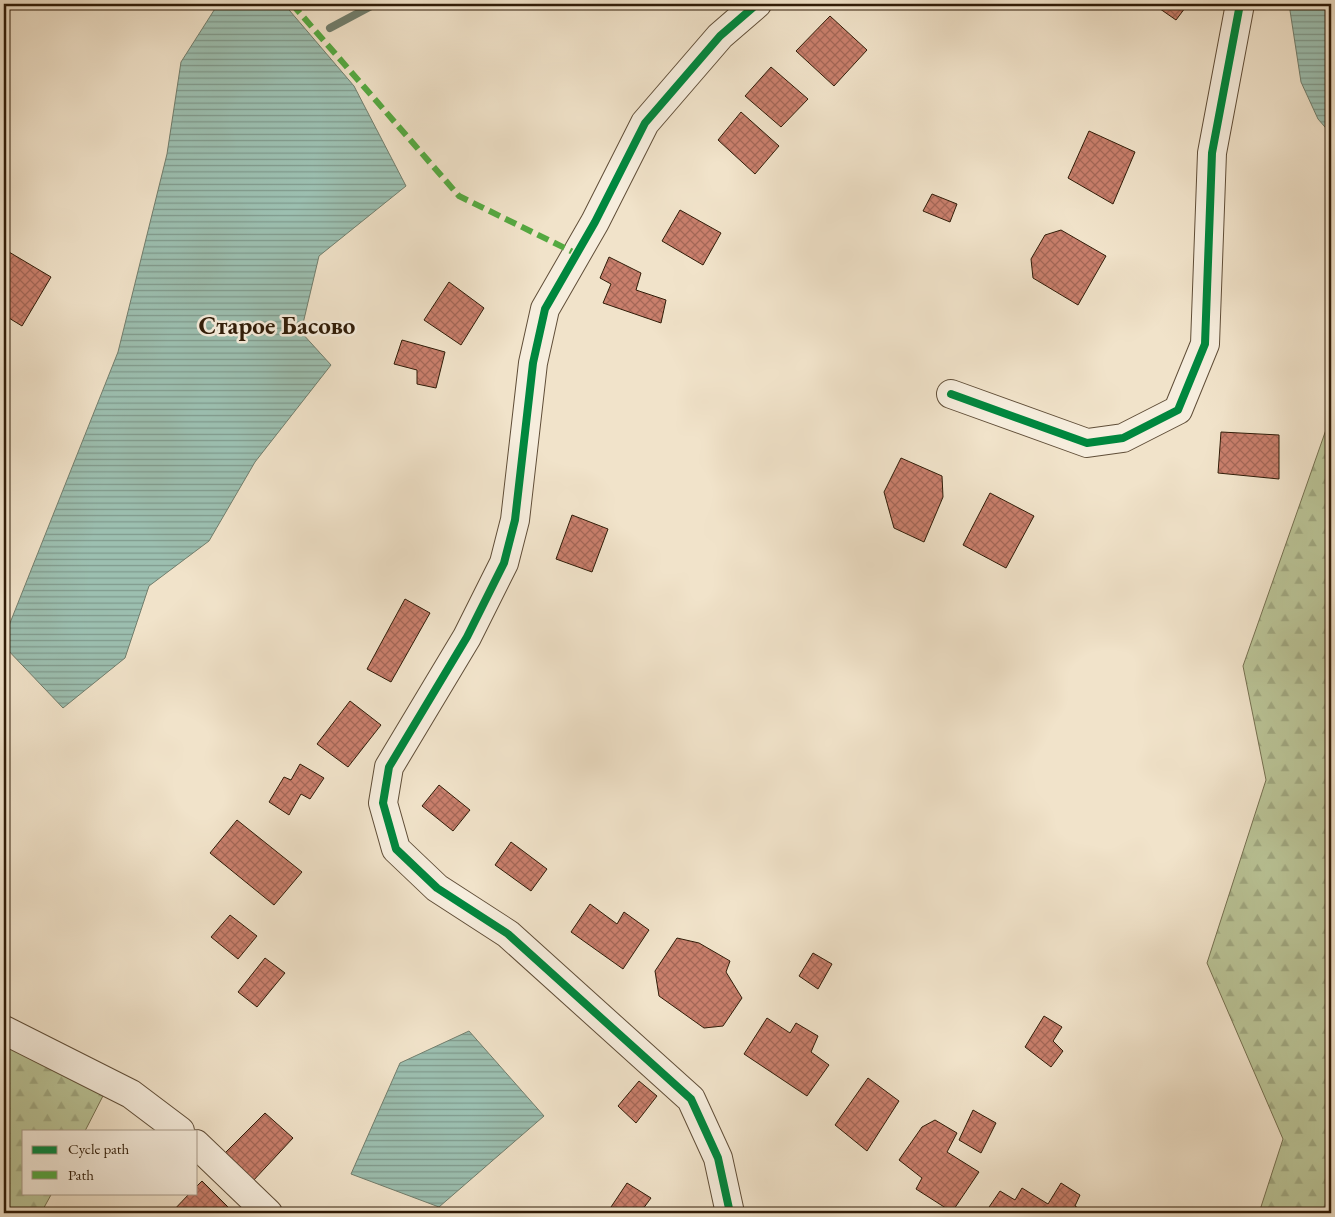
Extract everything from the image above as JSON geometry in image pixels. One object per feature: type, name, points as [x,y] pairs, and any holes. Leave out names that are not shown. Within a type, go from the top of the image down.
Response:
[{"type":"street","points":[[730,1213],[718,1158],[692,1099],[508,934],[437,888],[396,850],[383,803],[389,766],[467,637],[504,563],[515,520],[533,363],[545,309],[595,222],[645,123],[720,36],[757,4]]},
{"type":"street","points":[[951,394],[1087,443],[1123,438],[1178,410],[1206,344],[1212,153],[1240,4]]},
{"type":"street","points":[[4,1030],[131,1094],[179,1130]]},
{"type":"street","points":[[198,1146],[268,1213]]},
{"type":"green space","points":[[1328,424],[1331,427],[1331,1213],[1259,1213],[1283,1139],[1207,963],[1266,780],[1243,666]]},
{"type":"green space","points":[[4,1044],[105,1092],[86,1130],[22,1130],[22,1194],[51,1194],[41,1213],[4,1213]]},
{"type":"shaded area","points":[[218,4],[284,4],[354,86],[406,186],[319,256],[301,332],[331,365],[255,462],[209,541],[149,586],[125,658],[63,708],[4,646],[4,638],[118,352],[167,154],[181,62]]},
{"type":"shaded area","points":[[1289,4],[1331,4],[1331,134],[1318,119],[1301,82]]},
{"type":"shaded area","points":[[469,1031],[544,1116],[439,1207],[351,1174],[400,1063]]},
{"type":"building","points":[[1153,4],[1188,4],[1176,20]]},
{"type":"building","points":[[830,16],[867,50],[834,86],[796,51]]},
{"type":"building","points":[[771,67],[808,99],[781,127],[745,96]]},
{"type":"building","points":[[741,112],[779,146],[755,174],[718,140]]},
{"type":"building","points":[[1089,131],[1135,152],[1113,204],[1068,178]]},
{"type":"building","points":[[932,194],[957,204],[950,222],[923,211]]},
{"type":"building","points":[[680,210],[721,233],[703,265],[662,241]]},
{"type":"building","points":[[1061,230],[1106,256],[1078,305],[1033,278],[1031,259],[1045,235]]},
{"type":"building","points":[[9,252],[51,277],[22,326],[4,315],[4,261]]},
{"type":"building","points":[[609,257],[641,273],[636,290],[666,300],[661,323],[603,303],[611,284],[600,278]]},
{"type":"building","points":[[449,282],[484,308],[461,345],[424,320]]},
{"type":"building","points":[[402,340],[445,352],[436,388],[417,384],[417,370],[394,364]]},
{"type":"building","points":[[1221,432],[1279,435],[1279,479],[1218,473]]},
{"type":"building","points":[[901,458],[942,476],[943,497],[924,542],[894,528],[884,492]]},
{"type":"building","points":[[990,493],[1034,516],[1006,568],[963,545]]},
{"type":"building","points":[[572,515],[608,529],[592,572],[556,559]]},
{"type":"building","points":[[405,599],[430,613],[391,682],[367,669]]},
{"type":"building","points":[[350,701],[381,725],[348,767],[317,744]]},
{"type":"building","points":[[300,764],[324,778],[310,799],[301,794],[289,815],[269,802],[284,777],[291,780]]},
{"type":"building","points":[[439,785],[470,810],[453,831],[422,806]]},
{"type":"building","points":[[237,820],[302,872],[274,905],[210,853]]},
{"type":"building","points":[[511,842],[547,869],[531,891],[495,865]]},
{"type":"building","points":[[590,904],[617,924],[624,912],[649,930],[623,969],[571,932]]},
{"type":"building","points":[[230,915],[257,936],[238,959],[211,937]]},
{"type":"building","points":[[677,938],[699,943],[730,961],[726,972],[742,998],[723,1026],[704,1028],[659,996],[655,971]]},
{"type":"building","points":[[813,953],[832,964],[818,989],[799,976]]},
{"type":"building","points":[[265,958],[285,973],[257,1007],[238,992]]},
{"type":"building","points":[[1044,1016],[1062,1027],[1053,1041],[1063,1051],[1051,1067],[1025,1047]]},
{"type":"building","points":[[767,1018],[790,1033],[796,1023],[818,1036],[811,1052],[829,1065],[807,1096],[744,1054]]},
{"type":"building","points":[[868,1078],[899,1101],[867,1151],[835,1125]]},
{"type":"building","points":[[639,1081],[657,1096],[636,1123],[618,1106]]},
{"type":"building","points":[[973,1110],[996,1123],[981,1153],[959,1140]]},
{"type":"building","points":[[265,1113],[293,1138],[252,1182],[224,1154]]},
{"type":"building","points":[[935,1120],[957,1133],[947,1152],[979,1172],[952,1212],[916,1189],[922,1178],[899,1160],[922,1127]]},
{"type":"building","points":[[202,1181],[229,1208],[224,1213],[171,1213],[189,1194],[198,1194],[198,1185]]},
{"type":"building","points":[[627,1183],[651,1198],[640,1213],[607,1213]]},
{"type":"building","points":[[1061,1183],[1080,1195],[1075,1206],[1087,1213],[985,1213],[1000,1191],[1015,1200],[1022,1188],[1048,1204]]},
{"type":"waterway","points":[[330,28],[375,4]]},
{"type":"marked path","points":[[292,4],[459,196],[577,254]]},
{"type":"cycle path","points":[[730,1213],[718,1158],[691,1099],[508,934],[437,888],[396,849],[383,803],[389,767],[467,637],[504,563],[515,520],[533,363],[545,309],[595,222],[645,123],[720,36],[757,4]]},
{"type":"cycle path","points":[[951,394],[1087,443],[1123,438],[1178,410],[1205,344],[1212,153],[1240,4]]},
{"type":"district","name":"Старое Басово","points":[[277,325]]}]
